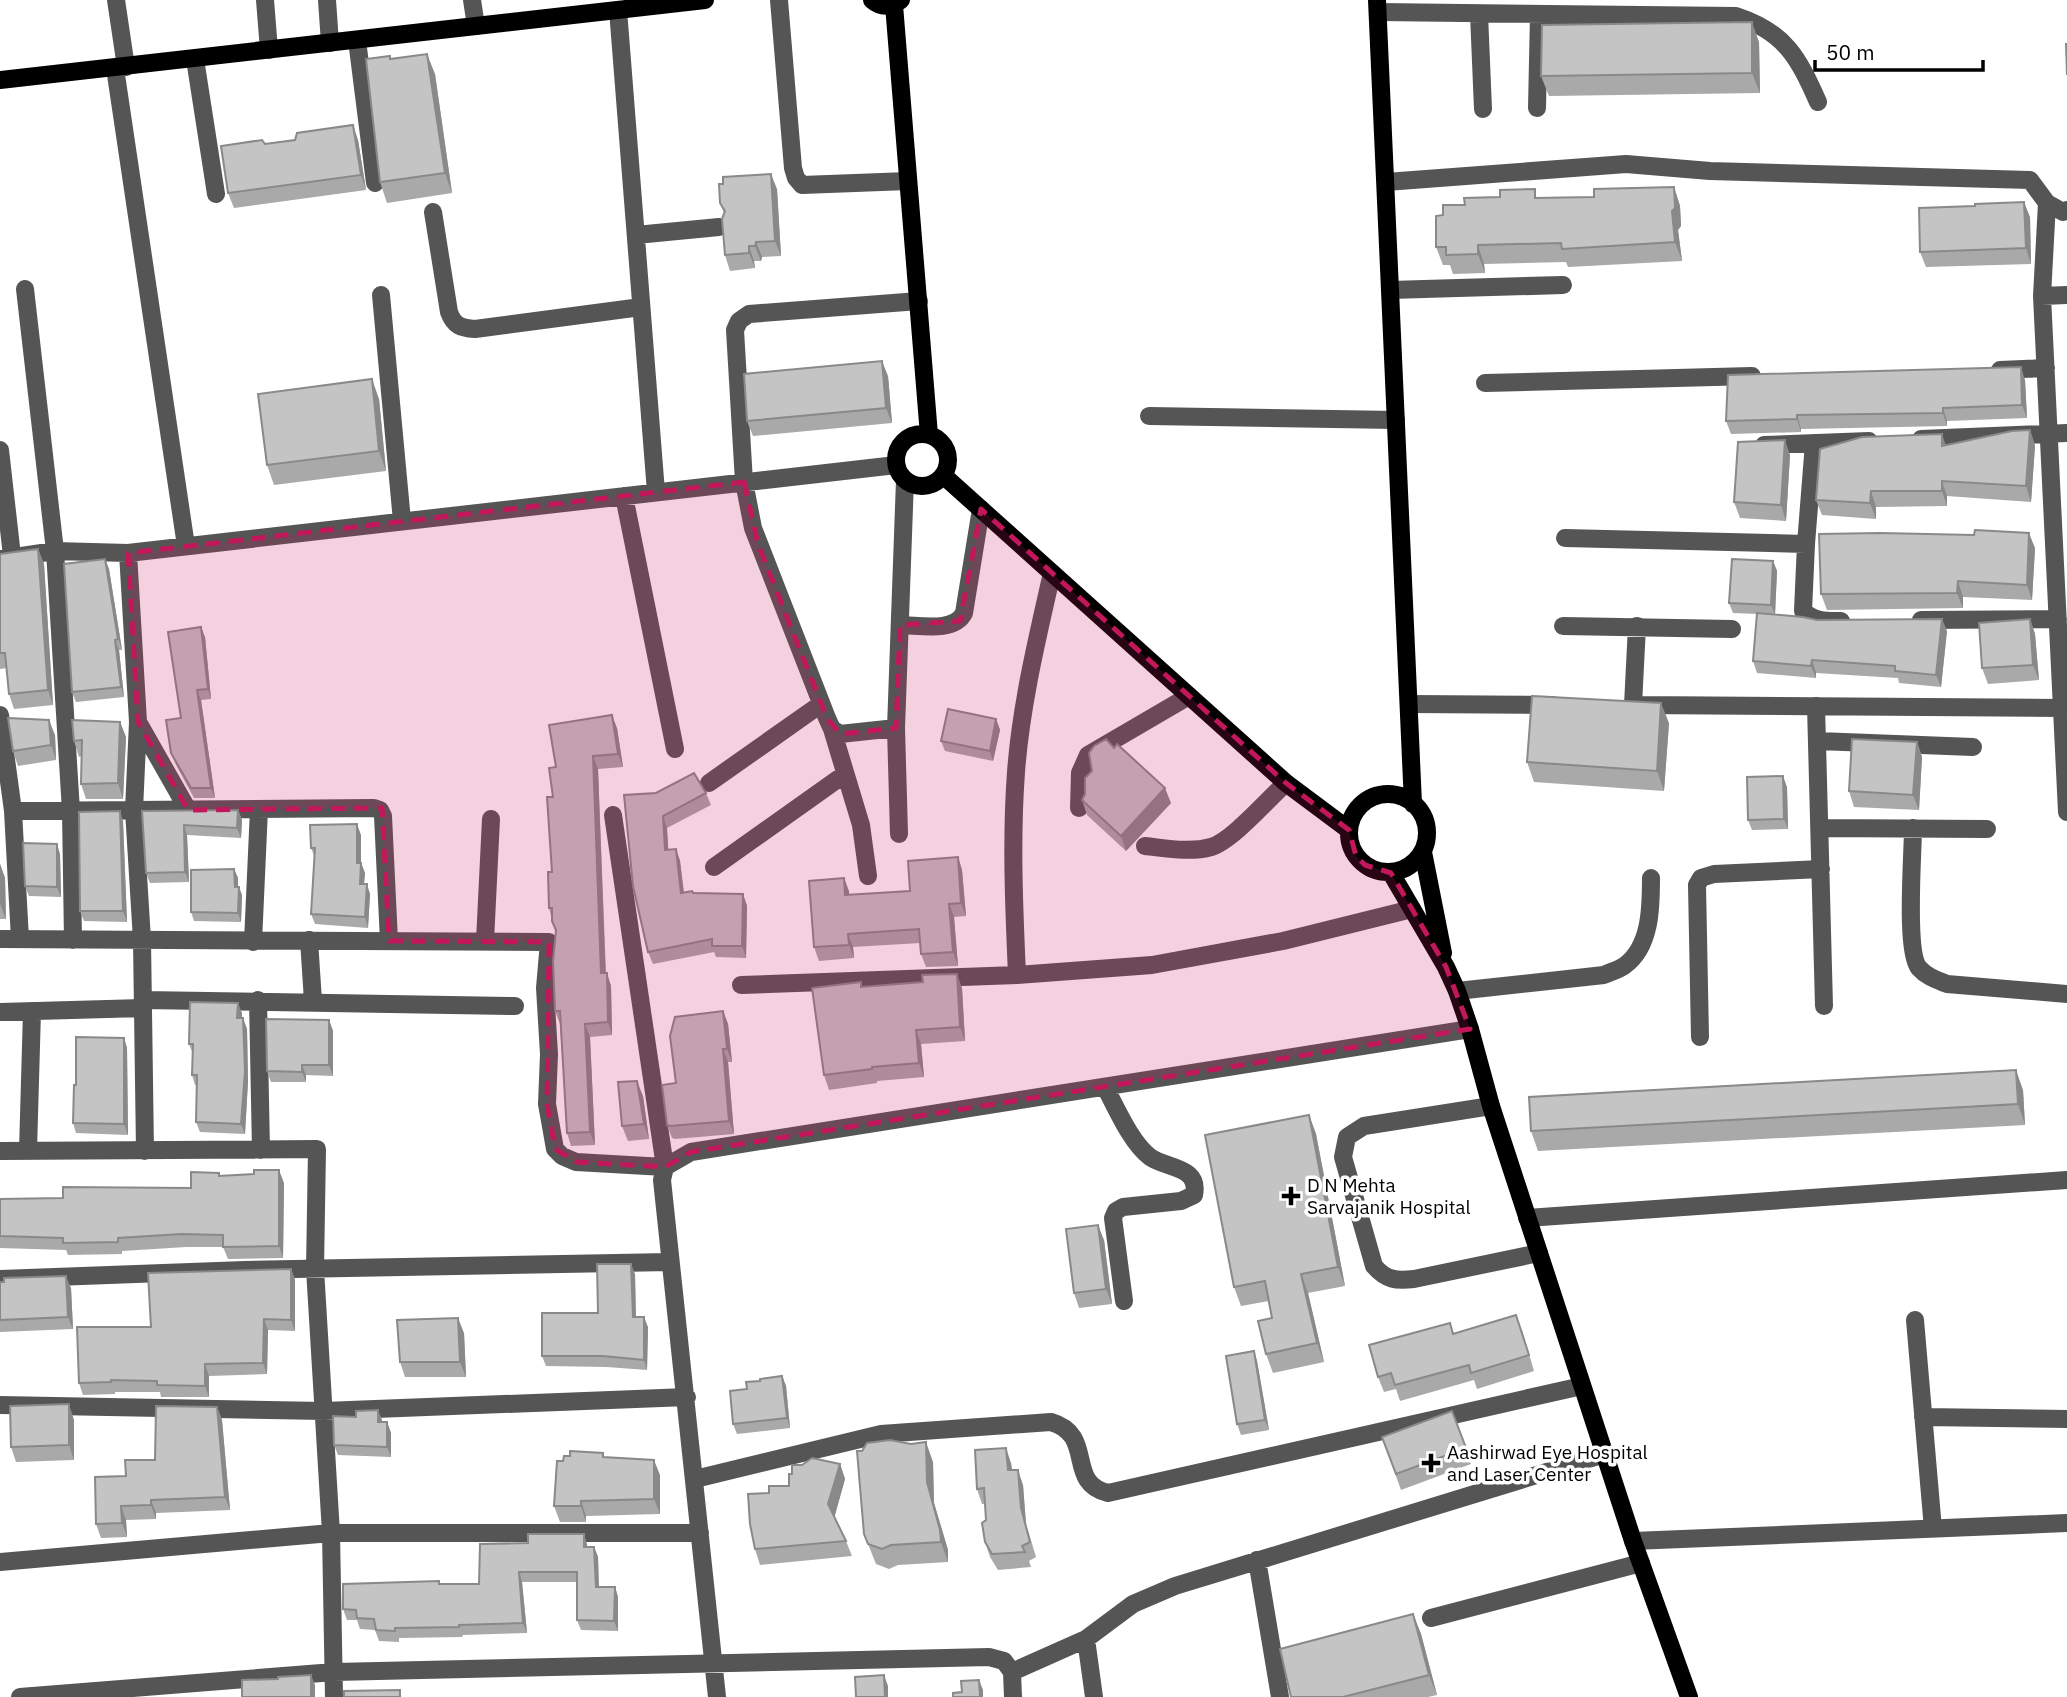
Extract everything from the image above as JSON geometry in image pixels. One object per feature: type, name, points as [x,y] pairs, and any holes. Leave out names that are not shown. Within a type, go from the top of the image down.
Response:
[{"type":"main road","points":[[0,80],[705,0]]},
{"type":"main road","points":[[872,0],[881,5],[897,3],[908,181],[929,435]]},
{"type":"main road","points":[[1378,6],[1413,804]]},
{"type":"main road","points":[[929,435],[943,444],[949,460],[944,476],[938,482],[921,487],[900,473],[896,456],[904,441],[912,436],[929,435]]},
{"type":"main road","points":[[944,476],[1286,783],[1349,830]]},
{"type":"main road","points":[[1391,795],[1413,804],[1422,814],[1427,826],[1427,839],[1423,852],[1409,866],[1391,873],[1377,871],[1356,856],[1350,844],[1349,830],[1352,818],[1359,808],[1379,796],[1391,795]]},
{"type":"main road","points":[[1423,852],[1446,967]]},
{"type":"main road","points":[[1391,873],[1446,967],[1457,991],[1491,1106],[1582,1386],[1633,1541],[1689,1697]]},
{"type":"street","points":[[116,0],[121,67],[186,546]]},
{"type":"street","points":[[265,0],[269,50]]},
{"type":"street","points":[[327,0],[330,43]]},
{"type":"street","points":[[472,0],[476,26]]},
{"type":"street","points":[[779,0],[796,178],[802,185],[908,181]]},
{"type":"street","points":[[1378,6],[1479,14],[1735,16],[1773,34],[1791,50],[1801,64],[1818,102]]},
{"type":"street","points":[[618,10],[656,492]]},
{"type":"street","points":[[1479,14],[1483,109]]},
{"type":"street","points":[[1537,108],[1539,14]]},
{"type":"street","points":[[357,40],[375,183]]},
{"type":"street","points":[[195,59],[216,194]]},
{"type":"street","points":[[1386,183],[1626,164],[1710,171],[2030,180],[2047,203],[2063,212],[2067,210]]},
{"type":"street","points":[[2047,203],[2042,296],[2046,368],[2058,433],[2061,574],[2058,619],[2067,812]]},
{"type":"street","points":[[433,212],[449,312],[453,322],[462,328],[641,307]]},
{"type":"street","points":[[636,235],[719,227]]},
{"type":"street","points":[[1390,290],[1563,285]]},
{"type":"street","points":[[25,289],[55,551],[71,810],[73,940]]},
{"type":"street","points":[[382,295],[402,522]]},
{"type":"street","points":[[2042,296],[2067,295]]},
{"type":"street","points":[[868,876],[861,825],[832,729],[758,544],[744,482],[735,330],[739,321],[749,314],[919,301]]},
{"type":"street","points":[[1977,370],[2046,368]]},
{"type":"street","points":[[1485,383],[1772,375]]},
{"type":"street","points":[[1150,416],[1396,420]]},
{"type":"street","points":[[1743,446],[2058,433]]},
{"type":"street","points":[[1814,443],[1803,611],[1811,618],[1821,621],[1863,621]]},
{"type":"street","points":[[0,450],[6,557],[55,551],[128,553],[744,482],[900,473],[900,625],[896,728],[900,834]]},
{"type":"street","points":[[624,496],[675,748]]},
{"type":"street","points":[[900,625],[951,625],[960,621],[964,613],[981,509]]},
{"type":"street","points":[[1565,538],[1806,544]]},
{"type":"street","points":[[128,553],[138,722],[134,810],[142,940],[145,1150]]},
{"type":"street","points":[[1017,975],[1012,873],[1016,771],[1030,670],[1052,573]]},
{"type":"street","points":[[1905,620],[2058,619]]},
{"type":"street","points":[[1563,626],[1732,629]]},
{"type":"street","points":[[1637,626],[1626,705],[2062,708]]},
{"type":"street","points":[[1079,808],[1080,773],[1088,755],[1189,696]]},
{"type":"street","points":[[709,783],[821,704]]},
{"type":"street","points":[[1409,704],[1577,705]]},
{"type":"street","points":[[1816,706],[1824,1006]]},
{"type":"street","points":[[0,715],[13,811],[20,939]]},
{"type":"street","points":[[138,722],[188,810]]},
{"type":"street","points":[[832,729],[840,734],[896,728]]},
{"type":"street","points":[[1818,741],[1973,747]]},
{"type":"street","points":[[714,867],[845,774]]},
{"type":"street","points":[[1145,846],[1182,849],[1211,847],[1228,837],[1286,783]]},
{"type":"street","points":[[253,942],[259,809]]},
{"type":"street","points":[[13,811],[380,810],[383,816],[389,941]]},
{"type":"street","points":[[613,815],[665,1167],[662,1180],[670,1262],[687,1397],[712,1662],[718,1697]]},
{"type":"street","points":[[485,941],[491,819]]},
{"type":"street","points":[[1820,828],[1987,829]]},
{"type":"street","points":[[1913,828],[1911,947],[1917,967],[1931,979],[1947,984],[2067,994]]},
{"type":"street","points":[[1700,1037],[1697,885],[1701,878],[1714,874],[1821,869]]},
{"type":"street","points":[[1457,991],[1604,975],[1625,965],[1641,946],[1651,911],[1651,878]]},
{"type":"street","points":[[741,985],[1017,975],[1152,965],[1283,941],[1412,909]]},
{"type":"street","points":[[0,939],[549,942],[545,988],[549,1054],[547,1104],[555,1149],[576,1163],[665,1167],[691,1152],[1470,1029]]},
{"type":"street","points":[[309,940],[313,1001]]},
{"type":"street","points":[[258,1000],[261,1150]]},
{"type":"street","points":[[0,1012],[258,1000],[515,1006]]},
{"type":"street","points":[[29,1151],[32,1011]]},
{"type":"street","points":[[1105,1087],[1139,1147],[1151,1158],[1179,1167],[1192,1177],[1196,1187],[1194,1195],[1181,1200],[1124,1207],[1116,1211],[1113,1218],[1124,1301]]},
{"type":"street","points":[[1491,1106],[1364,1126],[1347,1136],[1343,1157],[1374,1266],[1383,1276],[1397,1280],[1414,1279],[1539,1253]]},
{"type":"street","points":[[0,1151],[317,1149],[314,1269],[331,1533],[334,1697]]},
{"type":"street","points":[[1527,1218],[2067,1180]]},
{"type":"street","points":[[0,1279],[670,1262]]},
{"type":"street","points":[[1915,1320],[1933,1529]]},
{"type":"street","points":[[695,1479],[881,1434],[1051,1422],[1065,1426],[1073,1436],[1086,1479],[1096,1490],[1108,1493],[1582,1386]]},
{"type":"street","points":[[0,1405],[324,1411],[687,1397]]},
{"type":"street","points":[[1923,1417],[2067,1419]]},
{"type":"street","points":[[1012,1672],[1086,1639],[1133,1604],[1175,1586],[1605,1454]]},
{"type":"street","points":[[1633,1541],[2067,1523]]},
{"type":"street","points":[[0,1562],[331,1533],[700,1533]]},
{"type":"street","points":[[1257,1560],[1280,1697]]},
{"type":"street","points":[[1431,1618],[1641,1563]]},
{"type":"street","points":[[1086,1639],[1094,1697]]},
{"type":"street","points":[[20,1697],[334,1672],[989,1657],[1004,1661],[1012,1672],[1013,1697]]},
{"type":"highlighted area","points":[[744,482],[758,544],[827,718],[840,734],[896,728],[900,625],[960,621],[981,509],[1286,783],[1349,830],[1356,856],[1365,865],[1391,873],[1446,967],[1470,1029],[691,1152],[665,1167],[576,1162],[555,1149],[547,1104],[549,942],[389,941],[382,808],[188,810],[138,722],[128,553]]},
{"type":"building","points":[[1752,22],[1752,73],[1541,76],[1542,25]]},
{"type":"building","points":[[427,54],[445,173],[380,182],[366,59]]},
{"type":"building","points":[[353,125],[361,175],[228,193],[221,146],[262,140],[265,144],[295,140],[297,133]]},
{"type":"building","points":[[771,174],[775,241],[756,242],[755,246],[749,246],[749,253],[725,255],[722,219],[725,211],[720,203],[719,184],[723,184],[723,177]]},
{"type":"building","points":[[1674,187],[1675,208],[1672,211],[1675,242],[1562,249],[1561,243],[1478,245],[1478,254],[1446,255],[1446,247],[1436,247],[1436,216],[1443,215],[1443,205],[1465,205],[1464,198],[1500,197],[1500,190],[1535,189],[1535,198],[1594,197],[1594,189]]},
{"type":"building","points":[[2024,202],[2026,248],[1920,252],[1919,208]]},
{"type":"building","points":[[882,361],[886,408],[747,421],[744,374]]},
{"type":"building","points":[[2021,367],[2022,405],[1943,408],[1943,413],[1797,415],[1797,419],[1726,421],[1728,375]]},
{"type":"building","points":[[372,379],[379,451],[267,465],[258,394]]},
{"type":"building","points":[[2030,430],[2026,486],[1942,481],[1942,491],[1871,491],[1870,503],[1816,500],[1820,449],[1862,437],[1942,434],[1942,446],[2012,431]]},
{"type":"building","points":[[1785,440],[1781,505],[1734,502],[1738,442]]},
{"type":"building","points":[[1975,530],[2029,533],[2027,585],[1958,581],[1957,593],[1821,594],[1819,534],[1974,535]]},
{"type":"building","points":[[38,549],[48,690],[9,694],[5,653],[0,653],[0,554]]},
{"type":"building","points":[[105,559],[118,639],[115,640],[121,687],[72,692],[64,564]]},
{"type":"building","points":[[1732,559],[1773,561],[1771,605],[1729,603]]},
{"type":"building","points":[[1757,613],[1817,620],[1942,619],[1936,675],[1895,671],[1895,666],[1812,660],[1811,666],[1753,661]]},
{"type":"building","points":[[2030,619],[2033,665],[1982,668],[1979,623]]},
{"type":"building","points":[[201,627],[208,689],[197,690],[211,788],[191,788],[171,753],[166,720],[181,718],[168,632]]},
{"type":"building","points":[[1532,696],[1661,703],[1657,771],[1527,762]]},
{"type":"building","points":[[948,709],[996,719],[990,751],[941,741]]},
{"type":"building","points":[[612,715],[618,754],[593,756],[601,973],[607,973],[608,1022],[585,1024],[590,1132],[567,1133],[560,1011],[555,1011],[553,961],[556,930],[552,921],[552,908],[549,908],[548,872],[552,872],[547,797],[553,797],[549,768],[556,767],[549,725]]},
{"type":"building","points":[[8,718],[49,720],[51,745],[13,751]]},
{"type":"building","points":[[72,720],[120,722],[118,783],[81,784],[82,740],[74,741]]},
{"type":"building","points":[[1106,739],[1114,748],[1117,744],[1165,788],[1121,836],[1082,800],[1085,794],[1085,778],[1092,771],[1089,753],[1094,746]]},
{"type":"building","points":[[1852,739],[1917,742],[1913,795],[1849,791]]},
{"type":"building","points":[[694,773],[706,793],[663,816],[665,850],[676,849],[681,893],[692,891],[743,894],[742,946],[712,946],[712,939],[648,952],[633,886],[624,795],[656,793]]},
{"type":"building","points":[[1783,776],[1784,819],[1748,820],[1747,777]]},
{"type":"building","points":[[238,810],[237,828],[184,825],[185,872],[146,873],[142,811]]},
{"type":"building","points":[[120,811],[123,911],[80,911],[79,812]]},
{"type":"building","points":[[357,824],[360,884],[367,884],[365,917],[311,914],[315,848],[311,848],[310,825]]},
{"type":"building","points":[[23,843],[57,844],[57,887],[25,886]]},
{"type":"building","points":[[958,857],[961,903],[949,904],[953,952],[921,954],[919,929],[848,934],[849,945],[814,947],[809,881],[844,878],[845,895],[910,891],[908,861]]},
{"type":"building","points":[[234,869],[235,887],[239,887],[238,913],[191,912],[191,870]]},
{"type":"building","points":[[957,974],[960,1027],[916,1030],[919,1063],[824,1075],[812,988],[861,982],[861,987],[923,982],[922,975]]},
{"type":"building","points":[[190,1002],[238,1003],[237,1018],[243,1018],[245,1071],[241,1124],[196,1122],[197,1075],[192,1075],[193,1044],[189,1044]]},
{"type":"building","points":[[723,1011],[729,1121],[667,1125],[662,1085],[676,1083],[670,1036],[675,1017]]},
{"type":"building","points":[[266,1019],[329,1020],[329,1065],[302,1065],[302,1072],[267,1071]]},
{"type":"building","points":[[76,1037],[124,1038],[124,1124],[73,1123]]},
{"type":"building","points":[[2016,1070],[2018,1104],[1531,1131],[1529,1097]]},
{"type":"building","points":[[637,1081],[644,1124],[622,1126],[618,1082]]},
{"type":"building","points":[[1309,1115],[1338,1267],[1301,1274],[1317,1343],[1266,1354],[1258,1321],[1272,1318],[1265,1281],[1234,1287],[1205,1135]]},
{"type":"building","points":[[254,1170],[279,1170],[279,1246],[223,1247],[223,1235],[181,1234],[118,1238],[118,1242],[63,1243],[63,1238],[0,1236],[0,1199],[63,1198],[63,1187],[191,1188],[191,1172],[219,1173],[219,1176],[254,1174]]},
{"type":"building","points":[[1098,1225],[1106,1289],[1074,1293],[1066,1229]]},
{"type":"building","points":[[597,1264],[631,1264],[633,1317],[644,1317],[644,1360],[603,1356],[542,1356],[542,1313],[598,1313]]},
{"type":"building","points":[[291,1269],[291,1320],[264,1319],[263,1363],[205,1364],[205,1386],[157,1385],[157,1381],[111,1380],[79,1383],[77,1327],[151,1327],[148,1273]]},
{"type":"building","points":[[66,1276],[68,1317],[0,1320],[0,1282],[4,1282],[4,1278]]},
{"type":"building","points":[[1516,1315],[1529,1355],[1471,1373],[1469,1365],[1395,1385],[1391,1373],[1378,1377],[1369,1345],[1450,1323],[1453,1334]]},
{"type":"building","points":[[458,1318],[460,1362],[400,1362],[397,1320]]},
{"type":"building","points":[[1254,1351],[1265,1420],[1237,1424],[1226,1356]]},
{"type":"building","points":[[782,1376],[787,1418],[733,1424],[730,1391],[747,1389],[746,1382]]},
{"type":"building","points":[[69,1404],[69,1445],[11,1447],[10,1406]]},
{"type":"building","points":[[156,1406],[217,1407],[225,1497],[151,1500],[151,1505],[121,1506],[122,1523],[96,1524],[95,1477],[126,1476],[125,1460],[155,1460]]},
{"type":"building","points":[[378,1410],[378,1422],[387,1422],[387,1447],[334,1445],[333,1416],[356,1417],[356,1411]]},
{"type":"building","points":[[1452,1411],[1466,1448],[1396,1474],[1382,1437]]},
{"type":"building","points":[[890,1440],[911,1444],[926,1442],[927,1482],[941,1542],[891,1545],[882,1549],[868,1544],[864,1534],[857,1451],[862,1451],[867,1443]]},
{"type":"building","points":[[1006,1448],[1008,1470],[1018,1470],[1021,1508],[1030,1542],[1022,1546],[1025,1552],[992,1554],[985,1542],[982,1523],[986,1520],[984,1488],[977,1489],[975,1450]]},
{"type":"building","points":[[570,1451],[603,1453],[603,1457],[654,1460],[654,1499],[581,1501],[581,1506],[554,1506],[557,1461],[563,1461],[564,1456],[570,1456]]},
{"type":"building","points":[[812,1458],[840,1464],[828,1504],[846,1541],[755,1549],[748,1494],[769,1493],[769,1486],[789,1486],[792,1465],[802,1465]]},
{"type":"building","points":[[528,1534],[584,1534],[584,1547],[594,1547],[596,1587],[615,1587],[614,1621],[577,1620],[577,1572],[519,1572],[523,1623],[376,1630],[374,1619],[357,1618],[356,1610],[343,1609],[343,1584],[439,1581],[439,1584],[479,1584],[480,1544],[528,1543]]},
{"type":"building","points":[[1413,1614],[1429,1675],[1343,1697],[1291,1697],[1280,1649]]},
{"type":"building","points":[[311,1675],[311,1697],[242,1697],[242,1680]]},
{"type":"building","points":[[884,1675],[885,1697],[856,1697],[855,1677]]},
{"type":"building","points":[[979,1680],[980,1697],[953,1697],[953,1693],[962,1692],[961,1681]]},
{"type":"building","points":[[400,1690],[400,1697],[344,1697],[344,1691]]},
{"type":"place","name":"D N Mehta Sarvajanik Hospital","points":[[1291,1196]]},
{"type":"place","name":"Aashirwad Eye Hospital and Laser Center","points":[[1431,1463]]}]
